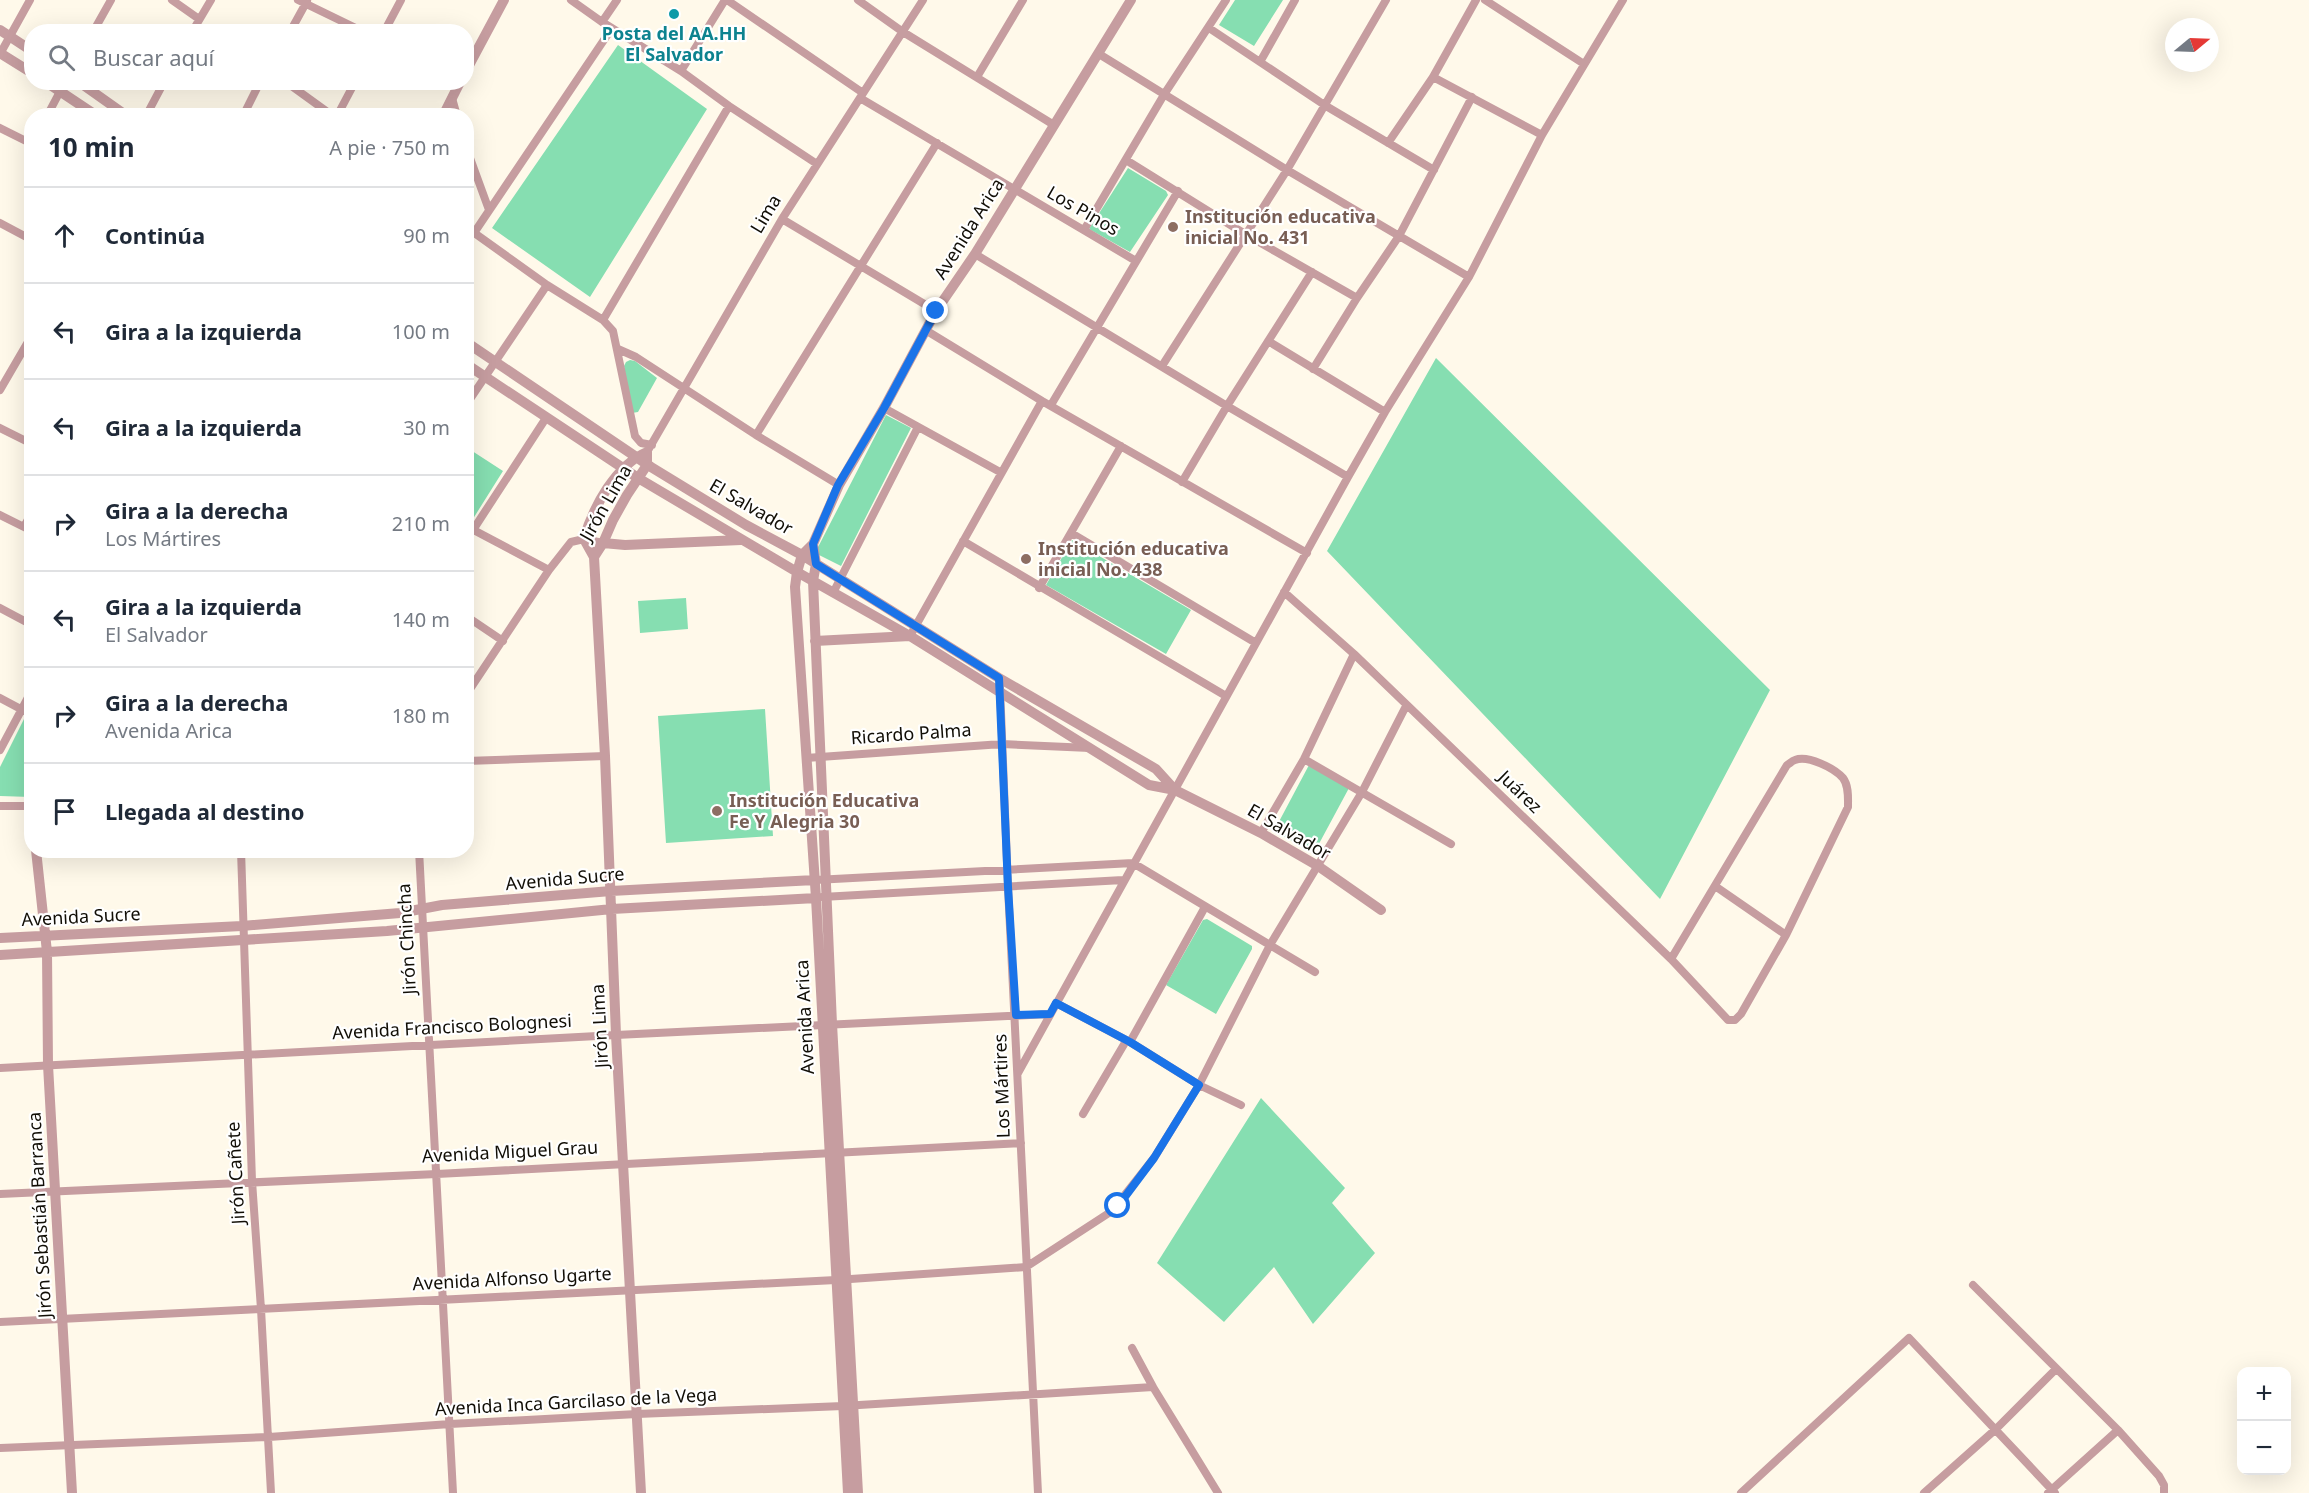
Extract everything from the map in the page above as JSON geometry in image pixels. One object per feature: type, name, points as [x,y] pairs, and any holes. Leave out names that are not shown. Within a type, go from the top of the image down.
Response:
[{"type":"street","points":[[24,68],[0,53],[30,0]]},
{"type":"street","points":[[98,24],[111,0]]},
{"type":"street","points":[[172,0],[199,19]]},
{"type":"street","points":[[196,24],[211,0]]},
{"type":"street","points":[[388,24],[401,0]]},
{"type":"street","points":[[474,56],[504,0]]},
{"type":"street","points":[[572,0],[602,22],[681,70],[729,106],[817,164]]},
{"type":"street","points":[[602,22],[616,0]]},
{"type":"street","points":[[681,70],[726,0]]},
{"type":"street","name":"Los Pinos","points":[[726,0],[861,95],[1013,189],[1136,261]]},
{"type":"street","points":[[858,0],[903,32],[1054,125]]},
{"type":"street","name":"Lima","points":[[650,448],[782,219],[923,0]]},
{"type":"street","points":[[977,77],[1023,0]]},
{"type":"street","name":"Avenida Arica","points":[[820,879],[806,758],[795,587],[796,572],[802,555],[813,544],[838,485],[884,408],[936,311],[975,254],[1131,0]]},
{"type":"street","points":[[1084,230],[1165,93],[1226,0]]},
{"type":"street","points":[[1260,62],[1295,0]]},
{"type":"street","points":[[1162,366],[1287,170],[1386,0]]},
{"type":"street","points":[[1388,143],[1433,77],[1476,0]]},
{"type":"street","points":[[1485,0],[1584,64]]},
{"type":"street","points":[[1018,1073],[1348,477],[1385,412],[1469,277],[1542,135],[1623,0]]},
{"type":"street","points":[[294,24],[304,1],[349,24]]},
{"type":"street","points":[[474,226],[489,210],[612,28]]},
{"type":"street","points":[[1209,28],[1326,106],[1434,170]]},
{"type":"street","points":[[0,30],[24,46]]},
{"type":"street","points":[[1099,54],[1287,170],[1469,277]]},
{"type":"street","points":[[1433,77],[1542,135]]},
{"type":"street","points":[[51,108],[61,90]]},
{"type":"street","points":[[67,90],[88,108]]},
{"type":"street","points":[[90,90],[116,108]]},
{"type":"street","points":[[150,108],[160,90]]},
{"type":"street","points":[[247,108],[256,90]]},
{"type":"street","points":[[298,90],[323,108]]},
{"type":"street","points":[[340,108],[350,90]]},
{"type":"street","points":[[447,108],[456,90]]},
{"type":"street","points":[[1313,369],[1399,236],[1472,97]]},
{"type":"street","points":[[452,98],[455,108]]},
{"type":"street","points":[[603,320],[729,106]]},
{"type":"street","points":[[0,128],[24,140]]},
{"type":"street","points":[[756,435],[937,142]]},
{"type":"street","points":[[1126,160],[1245,234],[1357,298]]},
{"type":"street","points":[[474,169],[489,210]]},
{"type":"street","points":[[1051,405],[1178,191]]},
{"type":"street","points":[[782,219],[936,311]]},
{"type":"street","points":[[0,223],[24,236]]},
{"type":"street","points":[[474,233],[547,285],[603,320],[613,331],[635,436],[650,448]]},
{"type":"street","points":[[975,254],[1348,477]]},
{"type":"street","points":[[1182,482],[1312,272]]},
{"type":"street","points":[[474,393],[547,285]]},
{"type":"street","points":[[927,331],[1042,401],[1307,553]]},
{"type":"street","points":[[1268,341],[1385,412]]},
{"type":"street","name":"El Salvador","points":[[474,347],[647,465],[840,579],[1000,693],[1149,785],[1175,790],[1261,833],[1317,866],[1381,910]]},
{"type":"street","points":[[0,390],[24,349]]},
{"type":"street","points":[[618,349],[636,357],[838,485]]},
{"type":"street","name":"El Salvador","points":[[474,369],[638,478],[833,593],[913,631],[1156,769],[1175,790]]},
{"type":"street","points":[[815,640],[913,631],[1000,472],[1042,401]]},
{"type":"street","points":[[884,408],[1000,472]]},
{"type":"street","points":[[474,522],[546,418]]},
{"type":"street","points":[[833,593],[918,427]]},
{"type":"street","points":[[0,428],[24,440]]},
{"type":"street","points":[[1040,588],[1121,446]]},
{"type":"street","name":"Jirón Lima","points":[[641,1493],[616,1035],[605,756],[594,557],[584,539],[589,522],[613,482],[635,457],[650,448]]},
{"type":"street","name":"Jirón Lima","points":[[594,557],[613,520],[647,465],[650,448]]},
{"type":"street","points":[[0,515],[24,527]]},
{"type":"street","points":[[474,530],[549,570]]},
{"type":"street","points":[[1071,533],[1256,644]]},
{"type":"street","points":[[474,684],[549,570],[571,542],[584,539],[625,545],[742,540]]},
{"type":"street","points":[[963,541],[1226,696]]},
{"type":"street","name":"Avenida Arica","points":[[813,544],[816,564],[813,581],[820,757],[820,879],[848,1405],[848,1493]]},
{"type":"street","name":"Juárez","points":[[1284,592],[1354,654],[1671,959],[1728,1020],[1735,1020],[1741,1014],[1786,935]]},
{"type":"street","points":[[0,608],[24,621]]},
{"type":"street","points":[[474,621],[504,641]]},
{"type":"street","points":[[1261,833],[1304,759],[1354,654]]},
{"type":"street","name":"Los Mártires","points":[[999,678],[1038,1493]]},
{"type":"street","points":[[0,698],[24,711]]},
{"type":"street","points":[[0,750],[24,704]]},
{"type":"street","points":[[1026,1267],[1118,1206],[1154,1158],[1199,1085],[1270,945],[1362,792],[1406,706]]},
{"type":"street","name":"Ricardo Palma","points":[[806,758],[1002,744],[1091,748]]},
{"type":"street","points":[[474,761],[605,756]]},
{"type":"street","points":[[1304,759],[1451,844]]},
{"type":"street","points":[[1671,959],[1786,765],[1796,759],[1811,760],[1832,770],[1844,779],[1848,794],[1848,807],[1786,935],[1715,886]]},
{"type":"street","points":[[0,806],[24,806]]},
{"type":"street","name":"Jirón Sebastián Barranca","points":[[36,858],[47,952],[48,1065],[72,1493]]},
{"type":"street","name":"Jirón Cañete","points":[[241,858],[252,1181],[271,1493]]},
{"type":"street","name":"Jirón Chincha","points":[[419,858],[453,1493]]},
{"type":"street","points":[[1133,863],[1315,972]]},
{"type":"street","name":"Avenida Sucre","points":[[0,938],[242,926],[400,913],[422,908],[611,891],[1133,863]]},
{"type":"street","name":"Avenida Sucre","points":[[0,955],[424,928],[612,909],[1123,880]]},
{"type":"street","points":[[1083,1114],[1128,1042],[1205,907]]},
{"type":"street","points":[[1056,1003],[1128,1042],[1199,1085],[1242,1105]]},
{"type":"street","name":"Avenida Francisco Bolognesi","points":[[0,1068],[1050,1014]]},
{"type":"street","name":"Avenida Miguel Grau","points":[[0,1194],[1021,1143]]},
{"type":"street","name":"Avenida Alfonso Ugarte","points":[[0,1322],[841,1279],[1026,1267]]},
{"type":"street","points":[[1973,1285],[2118,1430],[2158,1476],[2164,1485],[2164,1493]]},
{"type":"street","points":[[1747,1491],[1909,1338],[1996,1429],[2051,1492],[2118,1430]]},
{"type":"street","points":[[1132,1348],[1153,1387],[1218,1493]]},
{"type":"street","points":[[1924,1493],[1996,1429],[2056,1369]]},
{"type":"street","name":"Avenida Inca Garcilaso de la Vega","points":[[0,1448],[269,1437],[450,1424],[848,1405],[1153,1387]]},
{"type":"street","name":"Avenida Arica","points":[[848,1405],[858,1493]]},
{"type":"green space","points":[[1235,0],[1283,0],[1254,46],[1219,25]]},
{"type":"green space","points":[[618,45],[707,109],[590,297],[492,228]]},
{"type":"green space","points":[[1128,168],[1166,191],[1168,195],[1130,252],[1089,229]]},
{"type":"green space","points":[[1436,358],[1770,690],[1660,899],[1327,551]]},
{"type":"green space","points":[[630,360],[635,361],[657,378],[638,412],[632,413],[624,366]]},
{"type":"green space","points":[[886,415],[911,428],[841,566],[815,553]]},
{"type":"green space","points":[[474,452],[503,471],[474,517]]},
{"type":"green space","points":[[1072,540],[1191,610],[1166,654],[1046,585]]},
{"type":"green space","points":[[686,598],[688,629],[640,633],[638,601]]},
{"type":"green space","points":[[765,709],[773,836],[666,843],[658,716]]},
{"type":"green space","points":[[24,719],[24,797],[0,796],[0,767]]},
{"type":"green space","points":[[1309,765],[1349,788],[1314,853],[1274,831]]},
{"type":"green space","points":[[1207,919],[1252,946],[1216,1014],[1166,985],[1203,920]]},
{"type":"green space","points":[[1261,1098],[1345,1188],[1332,1203],[1375,1253],[1313,1324],[1274,1267],[1224,1322],[1157,1263]]},
{"type":"place","name":"Posta del AA.HH El Salvador","points":[[674,14]]},
{"type":"place","name":"Institución educativa inicial No. 431","points":[[1173,227]]},
{"type":"place","name":"Institución educativa inicial No. 438","points":[[1026,559]]},
{"type":"place","name":"Institución Educativa Fe Y Alegria 30","points":[[717,811]]},
{"type":"route","points":[[936,311],[884,408],[838,485],[813,544],[816,564],[999,678],[1016,1015],[1050,1014],[1056,1003],[1130,1042],[1199,1085],[1154,1158],[1118,1206]]}]
